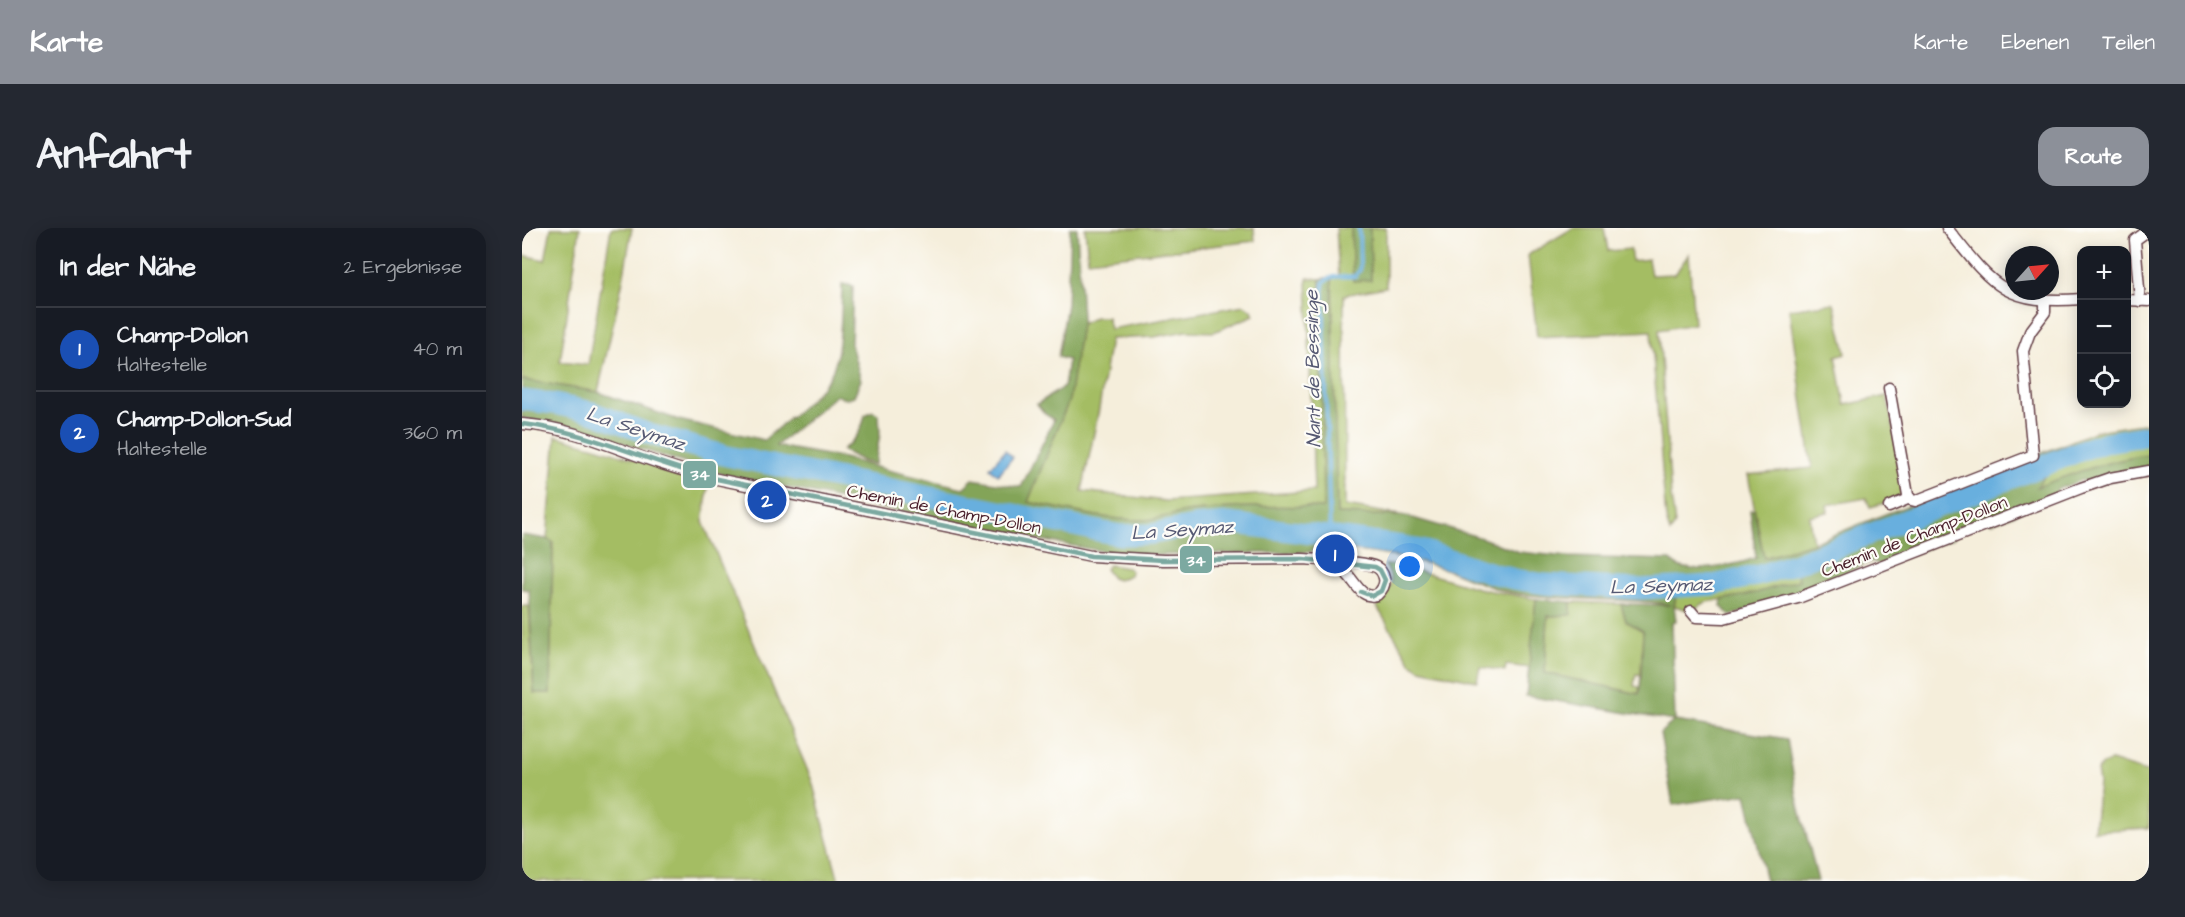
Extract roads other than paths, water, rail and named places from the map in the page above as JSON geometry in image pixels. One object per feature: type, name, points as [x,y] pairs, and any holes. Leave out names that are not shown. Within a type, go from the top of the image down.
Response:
[{"type":"street","points":[[1947,228],[1991,280],[2005,289]]},
{"type":"street","points":[[2145,301],[2135,240],[2149,230]]},
{"type":"street","points":[[2059,300],[2077,299]]},
{"type":"street","points":[[1889,388],[1910,498],[1915,501],[2033,455],[2023,351],[2030,332],[2045,312],[2045,300]]},
{"type":"street","name":"Chemin de Champ-Dollon","points":[[522,424],[581,435],[661,464],[712,478],[1091,556],[1132,560],[1290,559],[1326,561],[1370,565],[1380,570],[1385,580],[1384,585],[1377,595],[1372,596],[1361,592],[1342,570],[1326,561]]},
{"type":"street","name":"Chemin de Champ-Dollon","points":[[1691,612],[1696,617],[1724,618],[1798,598],[2081,488],[2110,478],[2149,471]]},
{"type":"street","points":[[1889,507],[1910,498]]},
{"type":"water","points":[[1005,450],[1013,457],[998,475],[990,468]]},
{"type":"waterway","name":"Nant de Bessinge","points":[[1330,536],[1323,283],[1334,277],[1355,276],[1360,270],[1359,228]]},
{"type":"waterway","name":"La Seymaz","points":[[522,400],[592,412],[649,434],[727,456],[1121,535],[1152,534],[1194,526],[1229,523],[1402,546],[1514,579],[1545,584],[1640,589],[1713,585],[1760,575],[1797,563],[2085,449],[2107,442],[2149,435]]},
{"type":"place","name":"Champ-Dollon-Sud","points":[[767,500]]},
{"type":"place","name":"Champ-Dollon","points":[[1335,554]]}]
